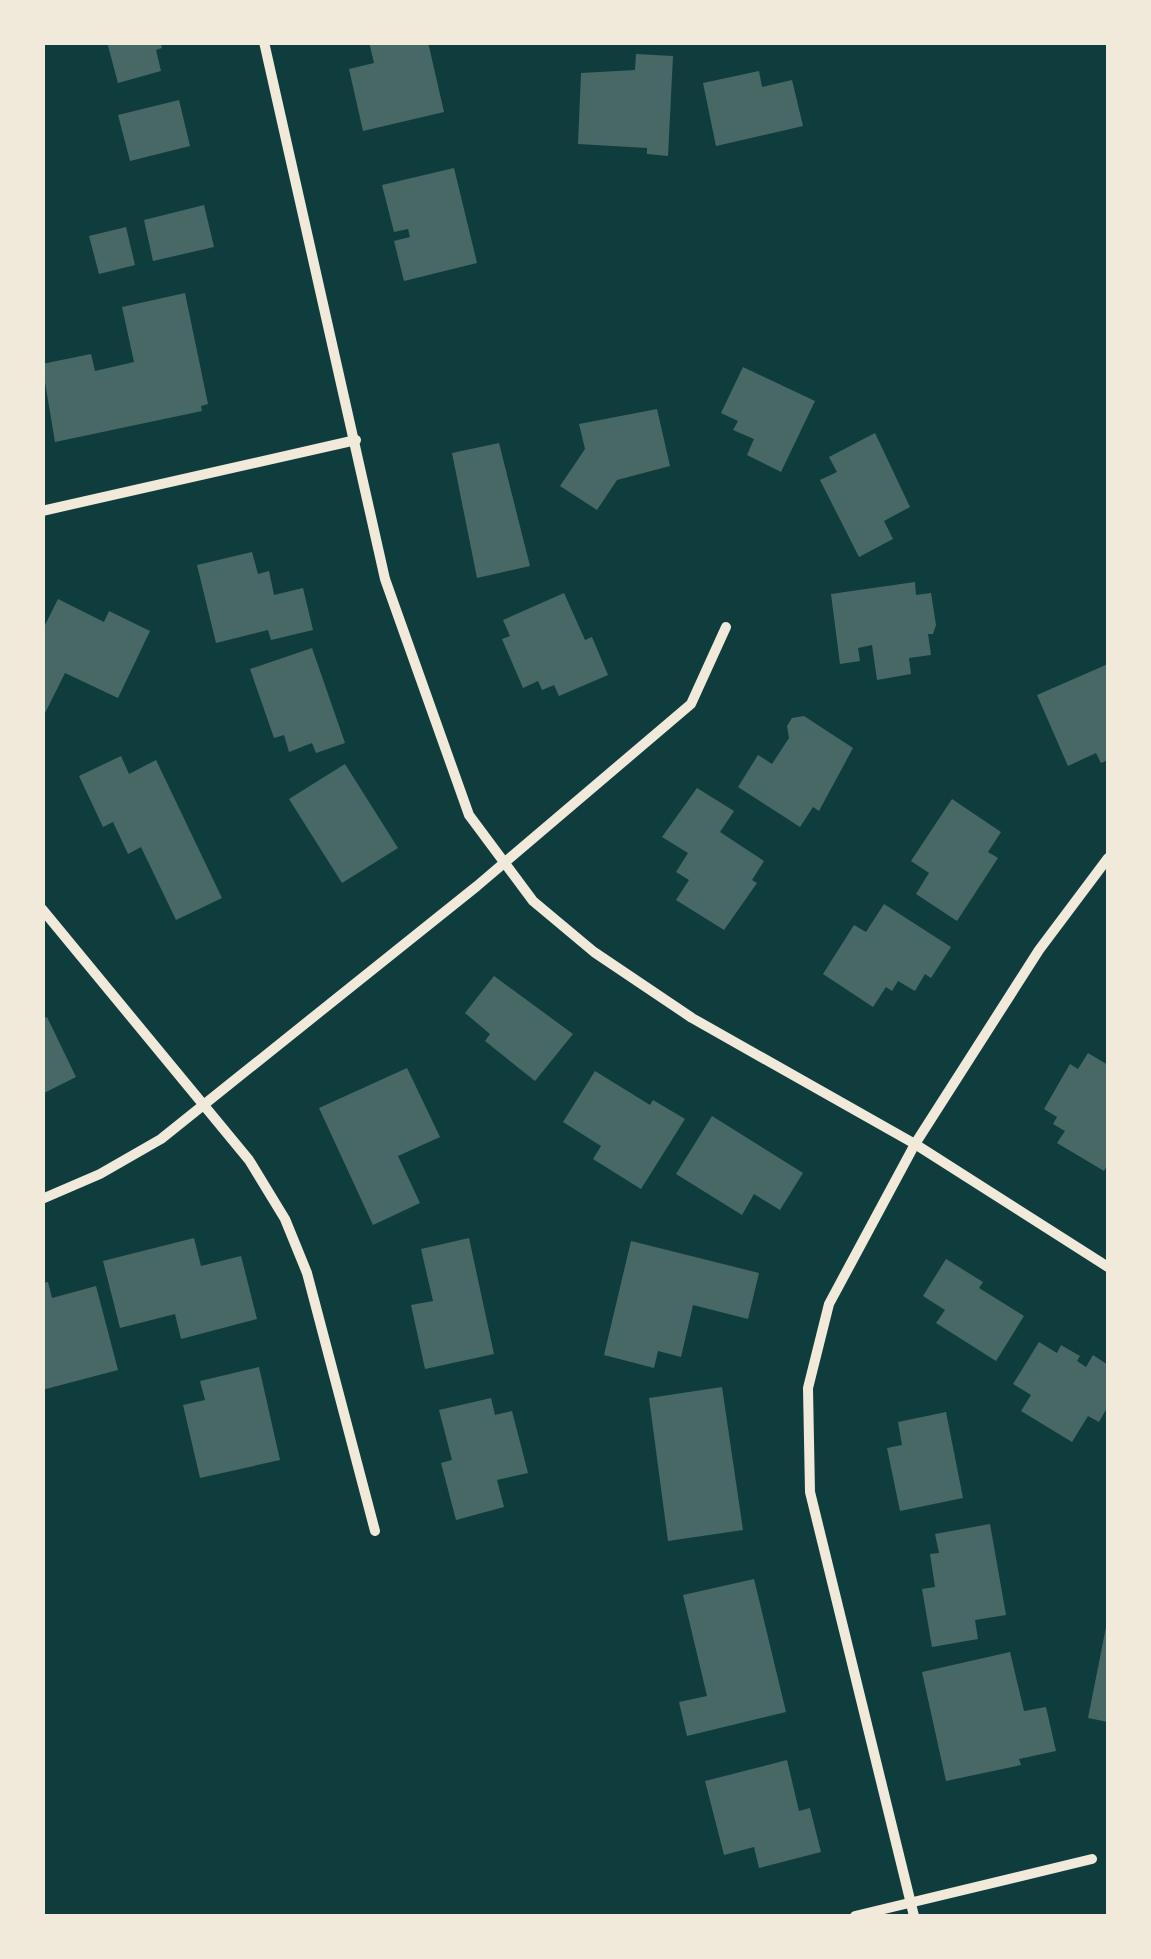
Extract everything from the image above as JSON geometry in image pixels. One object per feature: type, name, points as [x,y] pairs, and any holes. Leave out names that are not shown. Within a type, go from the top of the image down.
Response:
[{"type":"street","points":[[264,42],[385,579],[469,815],[533,901],[594,952],[692,1018],[915,1144],[1108,1267]]},
{"type":"street","points":[[42,511],[356,440]]},
{"type":"street","points":[[42,1199],[100,1174],[160,1139],[505,863],[691,704],[726,628]]},
{"type":"street","points":[[914,1916],[810,1492],[808,1388],[830,1304],[915,1144],[1039,950],[1108,858]]},
{"type":"street","points":[[42,909],[206,1105],[267,1189],[307,1273],[376,1531]]},
{"type":"street","points":[[855,1916],[1092,1858]]},
{"type":"building","points":[[107,42],[160,42],[162,48],[156,50],[161,71],[118,83]]},
{"type":"building","points":[[369,42],[428,42],[444,112],[363,131],[349,69],[374,63]]},
{"type":"building","points":[[636,54],[673,56],[668,156],[647,154],[647,148],[578,144],[581,73],[635,70]]},
{"type":"building","points":[[759,71],[762,87],[792,80],[803,126],[716,146],[703,83]]},
{"type":"building","points":[[179,100],[190,146],[130,161],[118,115]]},
{"type":"building","points":[[454,168],[477,263],[404,281],[394,241],[410,237],[408,229],[394,232],[382,185]]},
{"type":"building","points":[[204,205],[214,247],[153,261],[144,220]]},
{"type":"building","points":[[126,227],[135,265],[99,274],[89,236]]},
{"type":"building","points":[[185,293],[208,404],[201,406],[202,411],[55,442],[42,364],[91,354],[95,371],[134,362],[122,307]]},
{"type":"building","points":[[743,367],[815,401],[781,472],[747,455],[754,439],[733,430],[738,421],[721,413]]},
{"type":"building","points":[[657,409],[670,466],[617,480],[597,510],[560,486],[585,449],[579,424]]},
{"type":"building","points":[[875,433],[910,507],[884,521],[893,539],[859,557],[820,480],[837,472],[829,457]]},
{"type":"building","points":[[499,443],[530,566],[477,578],[452,453]]},
{"type":"building","points":[[252,552],[258,574],[269,571],[274,595],[303,588],[313,630],[271,640],[268,630],[216,643],[197,565]]},
{"type":"building","points":[[915,582],[916,595],[931,593],[936,625],[933,634],[928,634],[931,655],[909,658],[911,674],[877,680],[872,645],[858,648],[860,661],[840,664],[831,594]]},
{"type":"building","points":[[564,593],[585,640],[592,637],[608,675],[559,696],[554,685],[542,690],[538,681],[523,688],[502,639],[510,636],[503,620]]},
{"type":"building","points":[[58,599],[104,622],[109,611],[150,631],[118,698],[65,673],[42,719],[42,631]]},
{"type":"building","points":[[312,648],[345,743],[316,753],[312,743],[289,752],[284,735],[274,738],[250,669]]},
{"type":"building","points":[[1108,664],[1108,760],[1101,763],[1096,753],[1068,766],[1037,695]]},
{"type":"building","points":[[804,716],[853,748],[819,811],[813,807],[800,827],[738,787],[758,755],[772,764],[789,738],[787,726],[792,718]]},
{"type":"building","points":[[121,756],[129,774],[156,760],[222,898],[176,920],[141,847],[128,854],[113,822],[103,827],[79,776]]},
{"type":"building","points":[[345,764],[398,848],[342,883],[289,799]]},
{"type":"building","points":[[697,788],[734,811],[720,832],[764,861],[752,880],[757,883],[724,930],[676,900],[689,880],[676,872],[688,853],[662,837]]},
{"type":"building","points":[[952,799],[1001,832],[988,852],[998,858],[957,921],[916,894],[929,873],[911,861]]},
{"type":"building","points":[[884,904],[951,947],[931,978],[925,974],[915,991],[898,981],[892,991],[886,987],[873,1007],[823,974],[854,925],[866,932]]},
{"type":"building","points":[[494,976],[573,1034],[535,1081],[485,1041],[490,1034],[465,1013]]},
{"type":"building","points":[[47,1017],[76,1077],[42,1094],[42,1019]]},
{"type":"building","points":[[1088,1053],[1108,1065],[1108,1164],[1104,1171],[1057,1143],[1065,1131],[1053,1124],[1057,1117],[1044,1109],[1070,1064],[1078,1069]]},
{"type":"building","points":[[407,1068],[440,1137],[398,1156],[420,1203],[373,1225],[319,1108]]},
{"type":"building","points":[[595,1071],[650,1105],[653,1100],[685,1119],[641,1189],[593,1159],[601,1146],[563,1122]]},
{"type":"building","points":[[712,1116],[803,1173],[780,1210],[754,1194],[742,1215],[676,1174]]},
{"type":"building","points":[[194,1238],[201,1266],[241,1256],[257,1319],[181,1339],[175,1314],[120,1328],[103,1261]]},
{"type":"building","points":[[469,1238],[494,1354],[425,1369],[411,1305],[433,1301],[421,1249]]},
{"type":"building","points":[[631,1241],[759,1273],[748,1319],[693,1305],[681,1357],[658,1351],[654,1368],[604,1355]]},
{"type":"building","points":[[946,1259],[983,1282],[979,1288],[1024,1316],[996,1361],[936,1323],[945,1310],[923,1296]]},
{"type":"building","points":[[48,1282],[52,1298],[96,1286],[118,1370],[42,1390],[42,1283]]},
{"type":"building","points":[[1039,1342],[1057,1353],[1061,1345],[1080,1356],[1077,1361],[1086,1367],[1093,1355],[1108,1365],[1108,1406],[1099,1422],[1088,1416],[1072,1442],[1021,1411],[1031,1395],[1013,1384]]},
{"type":"building","points":[[259,1367],[280,1460],[200,1478],[183,1405],[205,1400],[200,1381]]},
{"type":"building","points":[[722,1387],[743,1530],[668,1541],[649,1398]]},
{"type":"building","points":[[491,1398],[495,1415],[512,1411],[528,1473],[497,1480],[504,1507],[456,1520],[441,1463],[452,1460],[439,1410]]},
{"type":"building","points":[[946,1412],[963,1498],[900,1511],[887,1448],[902,1445],[898,1422]]},
{"type":"building","points":[[990,1524],[1006,1615],[975,1620],[978,1639],[932,1647],[922,1589],[935,1587],[930,1554],[939,1553],[935,1534]]},
{"type":"building","points":[[754,1579],[786,1712],[687,1736],[679,1702],[707,1696],[683,1595]]},
{"type":"building","points":[[1108,1622],[1108,1722],[1088,1718]]},
{"type":"building","points":[[1010,1652],[1024,1711],[1046,1707],[1056,1751],[1019,1759],[1021,1765],[946,1781],[922,1672]]},
{"type":"building","points":[[787,1760],[799,1811],[810,1808],[821,1852],[759,1868],[754,1847],[724,1855],[705,1781]]}]
